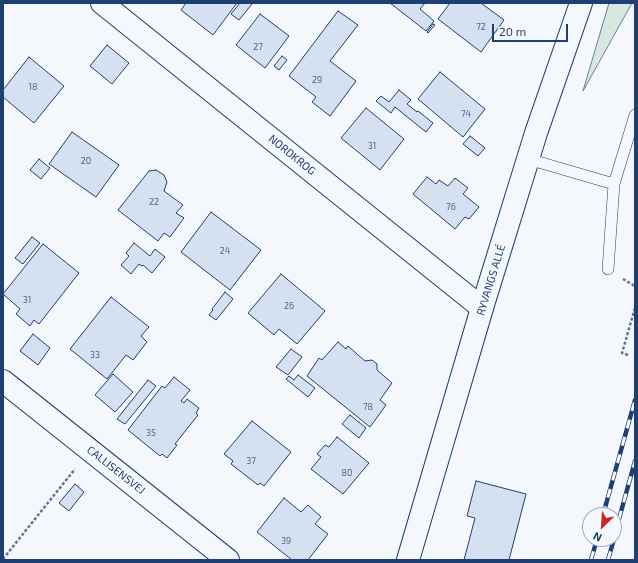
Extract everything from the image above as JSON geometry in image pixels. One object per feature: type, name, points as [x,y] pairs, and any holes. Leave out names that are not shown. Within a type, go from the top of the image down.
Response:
[{"type":"street","name":"NORDKROG","points":[[102,3],[482,308]]},
{"type":"street","name":"RYVANGS ALLÉ","points":[[408,560],[482,308],[528,159],[581,3]]},
{"type":"street","name":"CALLISENSVEJ","points":[[3,381],[228,560]]},
{"type":"lane","points":[[608,269],[614,184],[635,116]]},
{"type":"lane","points":[[528,159],[614,184]]},
{"type":"path","points":[[628,355],[622,353],[635,308]]},
{"type":"path","points":[[3,559],[90,450]]},
{"type":"shaded area","points":[[609,3],[632,3],[583,91]]},
{"type":"building","points":[[186,3],[237,3],[213,35],[181,10]]},
{"type":"building","points":[[240,3],[252,4],[239,20],[231,14]]},
{"type":"building","points":[[390,3],[425,3],[420,9],[434,21],[426,31]]},
{"type":"building","points":[[450,3],[481,3],[504,20],[481,52],[438,19]]},
{"type":"building","points":[[338,11],[358,25],[330,61],[356,81],[330,116],[312,102],[316,97],[289,76]]},
{"type":"building","points":[[260,14],[289,36],[265,68],[236,45]]},
{"type":"building","points":[[433,24],[435,25],[428,33],[427,32]]},
{"type":"building","points":[[107,45],[129,63],[112,84],[90,66]]},
{"type":"building","points":[[282,56],[287,60],[279,70],[274,66]]},
{"type":"building","points":[[29,57],[64,86],[34,123],[3,97],[3,90]]},
{"type":"building","points":[[440,72],[485,109],[463,137],[418,99]]},
{"type":"building","points":[[399,90],[411,100],[407,104],[433,123],[426,132],[395,107],[391,113],[376,101],[381,96],[389,102]]},
{"type":"building","points":[[366,108],[404,139],[380,170],[341,138]]},
{"type":"building","points":[[72,132],[119,165],[96,197],[49,164]]},
{"type":"building","points":[[470,136],[485,148],[478,156],[463,144]]},
{"type":"building","points":[[39,159],[50,168],[41,179],[30,170]]},
{"type":"building","points":[[156,170],[164,175],[167,182],[164,191],[183,205],[176,213],[184,218],[170,237],[164,233],[158,241],[118,210],[149,171]]},
{"type":"building","points":[[427,177],[436,184],[439,180],[448,186],[455,178],[468,188],[463,194],[479,207],[469,219],[465,217],[455,229],[413,194]]},
{"type":"building","points":[[211,212],[261,250],[230,290],[181,252]]},
{"type":"building","points":[[32,237],[40,243],[23,264],[15,258]]},
{"type":"building","points":[[134,243],[150,256],[155,249],[165,257],[152,273],[143,265],[142,266],[139,264],[131,274],[121,265],[129,256],[126,253]]},
{"type":"building","points":[[43,244],[79,273],[39,324],[34,320],[30,326],[16,314],[20,309],[3,294]]},
{"type":"building","points":[[281,274],[325,311],[297,344],[279,329],[274,335],[248,313]]},
{"type":"building","points":[[225,292],[233,299],[216,320],[209,315]]},
{"type":"building","points":[[111,297],[149,327],[141,336],[147,342],[133,360],[126,355],[107,379],[70,349]]},
{"type":"building","points":[[33,334],[50,348],[38,365],[20,351]]},
{"type":"building","points":[[338,342],[346,349],[348,346],[365,361],[372,360],[377,364],[377,370],[392,383],[380,400],[386,405],[370,427],[307,376],[319,358],[322,360]]},
{"type":"building","points":[[291,349],[302,357],[288,375],[276,367]]},
{"type":"building","points":[[113,374],[133,392],[115,412],[95,395]]},
{"type":"building","points":[[298,375],[315,388],[308,397],[286,379],[289,376],[294,380]]},
{"type":"building","points":[[174,377],[190,390],[181,401],[184,403],[187,399],[199,408],[196,413],[198,415],[175,444],[177,445],[167,458],[162,454],[160,456],[128,430],[162,386],[165,388]]},
{"type":"building","points":[[148,380],[156,386],[125,424],[117,419]]},
{"type":"building","points":[[350,415],[366,428],[359,438],[342,424]]},
{"type":"building","points":[[252,421],[291,452],[264,486],[260,483],[258,485],[231,464],[233,461],[224,454]]},
{"type":"building","points":[[337,437],[369,463],[343,494],[311,469],[321,457],[317,454],[325,445],[329,447]]},
{"type":"building","points":[[476,481],[526,494],[509,560],[464,560],[475,518],[467,516]]},
{"type":"building","points":[[75,484],[84,492],[69,511],[59,503]]},
{"type":"building","points":[[284,498],[301,512],[308,505],[321,517],[315,524],[328,534],[308,560],[292,560],[257,532]]},
{"type":"railway","points":[[605,507],[635,400]]},
{"type":"railway","points":[[622,508],[635,461]]},
{"type":"railway","points":[[591,560],[595,547]]},
{"type":"railway","points":[[608,560],[612,547]]}]
